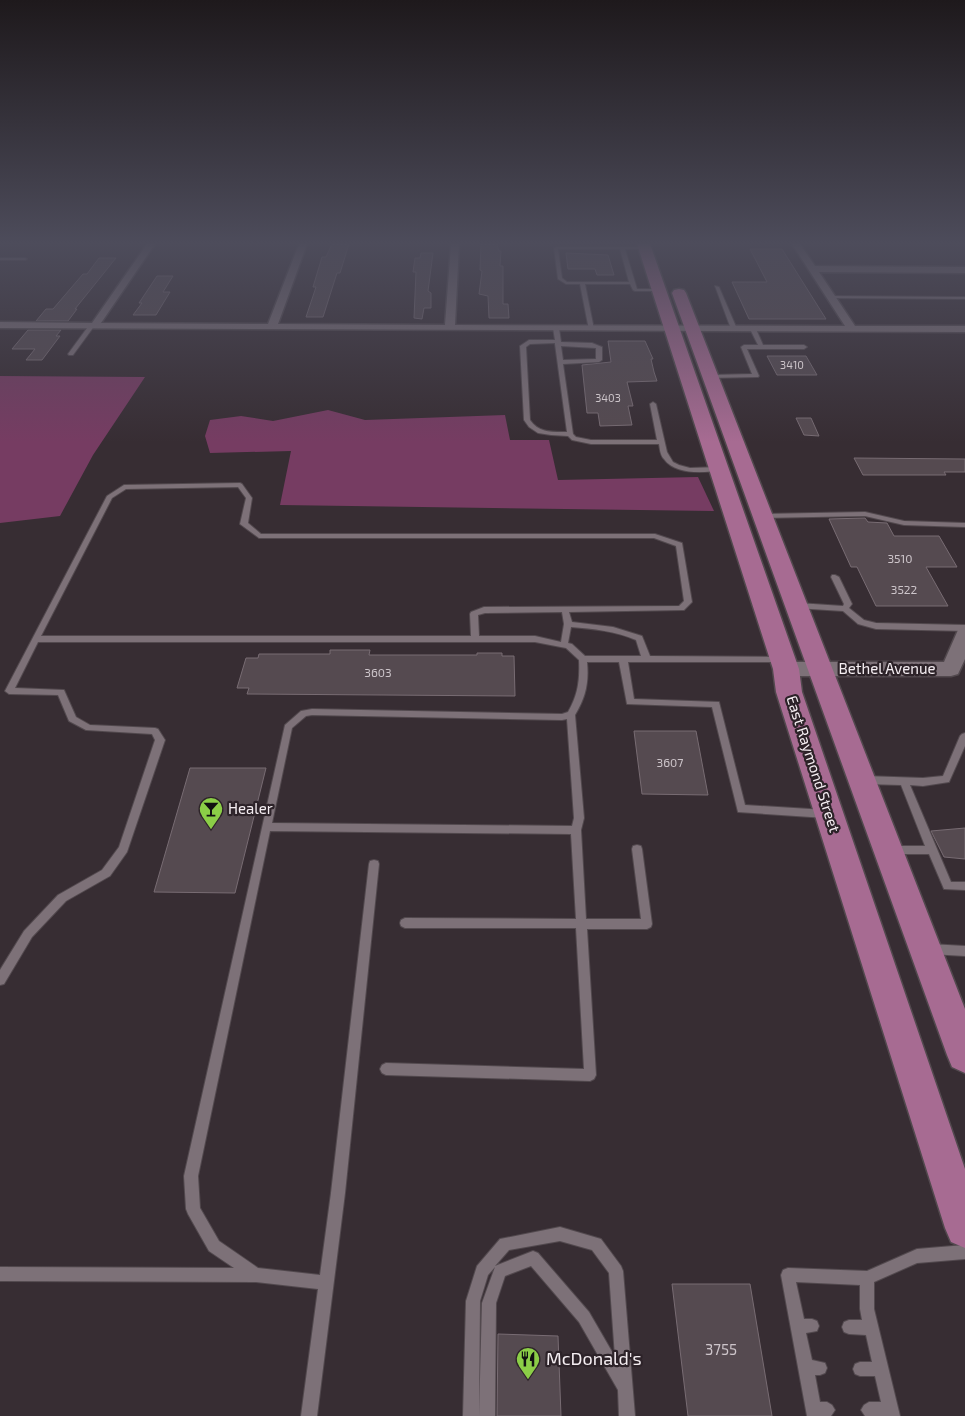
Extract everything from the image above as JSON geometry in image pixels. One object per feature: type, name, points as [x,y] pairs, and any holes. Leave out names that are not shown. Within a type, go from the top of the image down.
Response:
[{"type":"main road","name":"East Raymond Street","points":[[666,310],[785,664],[789,692],[965,1228]]},
{"type":"main road","points":[[685,310],[761,516],[798,606],[965,1055]]},
{"type":"street","points":[[94,325],[104,310]]},
{"type":"street","points":[[272,326],[278,310]]},
{"type":"street","points":[[450,327],[451,310]]},
{"type":"street","points":[[840,310],[852,329]]},
{"type":"street","points":[[0,325],[592,329],[965,329]]},
{"type":"street","name":"Bethel Avenue","points":[[785,664],[821,669],[958,669],[965,635]]},
{"type":"lane","points":[[588,310],[592,329]]},
{"type":"lane","points":[[726,310],[734,329]]},
{"type":"lane","points":[[71,354],[94,325]]},
{"type":"lane","points":[[556,328],[570,434],[574,439],[591,442],[661,442]]},
{"type":"lane","points":[[753,329],[761,347]]},
{"type":"lane","points":[[560,362],[599,360],[599,347],[592,344],[558,342],[529,342],[523,346],[527,420],[532,428],[543,433],[570,434]]},
{"type":"lane","points":[[710,377],[756,376],[744,347],[804,347]]},
{"type":"lane","points":[[653,404],[661,442],[666,457],[671,463],[681,468],[719,469]]},
{"type":"lane","points":[[0,980],[28,934],[62,898],[106,873],[123,849],[160,740],[155,731],[89,728],[72,719],[61,692],[9,691],[109,498],[124,487],[240,486],[249,498],[244,524],[259,536],[655,536],[679,545],[688,602],[681,608],[484,610],[474,614],[475,639]]},
{"type":"lane","points":[[761,516],[865,514],[904,522],[965,525]]},
{"type":"lane","points":[[835,577],[848,604],[845,609]]},
{"type":"lane","points":[[798,606],[845,609],[861,622],[876,626],[965,628]]},
{"type":"lane","points":[[564,645],[568,624],[565,609]]},
{"type":"lane","points":[[568,624],[612,628],[626,632],[639,638],[644,647],[647,660]]},
{"type":"lane","points":[[37,639],[535,638],[569,646],[582,659],[585,684],[579,703],[571,715],[579,818],[576,830],[590,1075],[386,1069]]},
{"type":"lane","points":[[582,659],[785,664]]},
{"type":"lane","points":[[623,659],[630,702],[716,704],[741,809],[829,814]]},
{"type":"lane","points":[[256,1274],[214,1246],[193,1209],[191,1176],[288,727],[304,713],[321,712],[562,717],[571,715]]},
{"type":"lane","points":[[862,780],[923,782],[946,779],[953,759],[965,736]]},
{"type":"lane","points":[[904,781],[948,886],[965,886]]},
{"type":"lane","points":[[266,827],[576,830]]},
{"type":"lane","points":[[405,923],[647,924],[637,849]]},
{"type":"lane","points":[[888,850],[932,850]]},
{"type":"lane","points":[[309,1416],[339,1184],[374,864]]},
{"type":"lane","points":[[925,949],[965,951]]},
{"type":"lane","points":[[472,1416],[473,1301],[482,1271],[505,1244],[560,1234],[596,1244],[616,1271],[627,1416]]},
{"type":"lane","points":[[819,1412],[805,1326],[788,1275],[867,1278],[918,1256],[965,1252]]},
{"type":"lane","points":[[487,1416],[489,1303],[500,1271],[533,1258],[584,1317],[625,1389]]},
{"type":"lane","points":[[0,1274],[256,1274],[326,1283]]},
{"type":"lane","points":[[867,1278],[867,1309],[891,1413],[869,1410]]},
{"type":"lane","points":[[850,1327],[871,1328]]},
{"type":"lane","points":[[860,1369],[881,1369]]},
{"type":"shaded area","points":[[0,376],[145,377],[93,455],[60,516],[0,523]]},
{"type":"shaded area","points":[[328,410],[365,420],[505,415],[510,440],[549,440],[558,480],[698,477],[714,511],[280,505],[291,451],[210,453],[205,436],[210,420],[241,416],[273,421]]},
{"type":"building","points":[[45,310],[76,310],[68,321],[36,321]]},
{"type":"building","points":[[137,310],[159,310],[156,315],[133,315]]},
{"type":"building","points":[[308,310],[325,310],[323,317],[306,317]]},
{"type":"building","points":[[414,310],[424,310],[422,319],[414,318]]},
{"type":"building","points":[[489,310],[508,310],[509,318],[489,318]]},
{"type":"building","points":[[745,310],[820,310],[826,319],[749,319]]},
{"type":"building","points":[[28,330],[61,330],[56,336],[60,336],[42,360],[26,360],[35,349],[12,349]]},
{"type":"building","points":[[608,341],[645,341],[653,359],[651,359],[657,381],[627,382],[633,406],[628,406],[632,425],[600,426],[598,413],[587,413],[582,365],[611,362]]},
{"type":"building","points":[[767,356],[806,356],[817,375],[777,375]]},
{"type":"building","points":[[796,418],[811,418],[819,436],[804,435]]},
{"type":"building","points":[[854,458],[965,459],[965,472],[944,472],[946,475],[863,475]]},
{"type":"building","points":[[865,518],[868,522],[887,523],[894,536],[939,536],[957,567],[926,567],[948,606],[876,606],[857,567],[851,567],[829,519]]},
{"type":"building","points":[[330,650],[370,650],[369,655],[477,655],[477,653],[502,653],[502,656],[514,656],[515,696],[247,694],[249,688],[237,688],[246,658],[258,658],[259,654],[330,654]]},
{"type":"building","points":[[634,731],[696,731],[708,795],[642,794]]},
{"type":"building","name":"Healer","points":[[190,768],[266,768],[235,893],[154,892]]},
{"type":"building","points":[[965,828],[965,859],[944,857],[931,831]]},
{"type":"building","points":[[672,1284],[750,1284],[772,1416],[688,1416]]},
{"type":"building","name":"McDonald's","points":[[498,1334],[558,1336],[561,1416],[497,1416]]},
{"type":"place","name":"Healer","points":[[211,830]]},
{"type":"place","name":"McDonald's","points":[[528,1380]]}]
